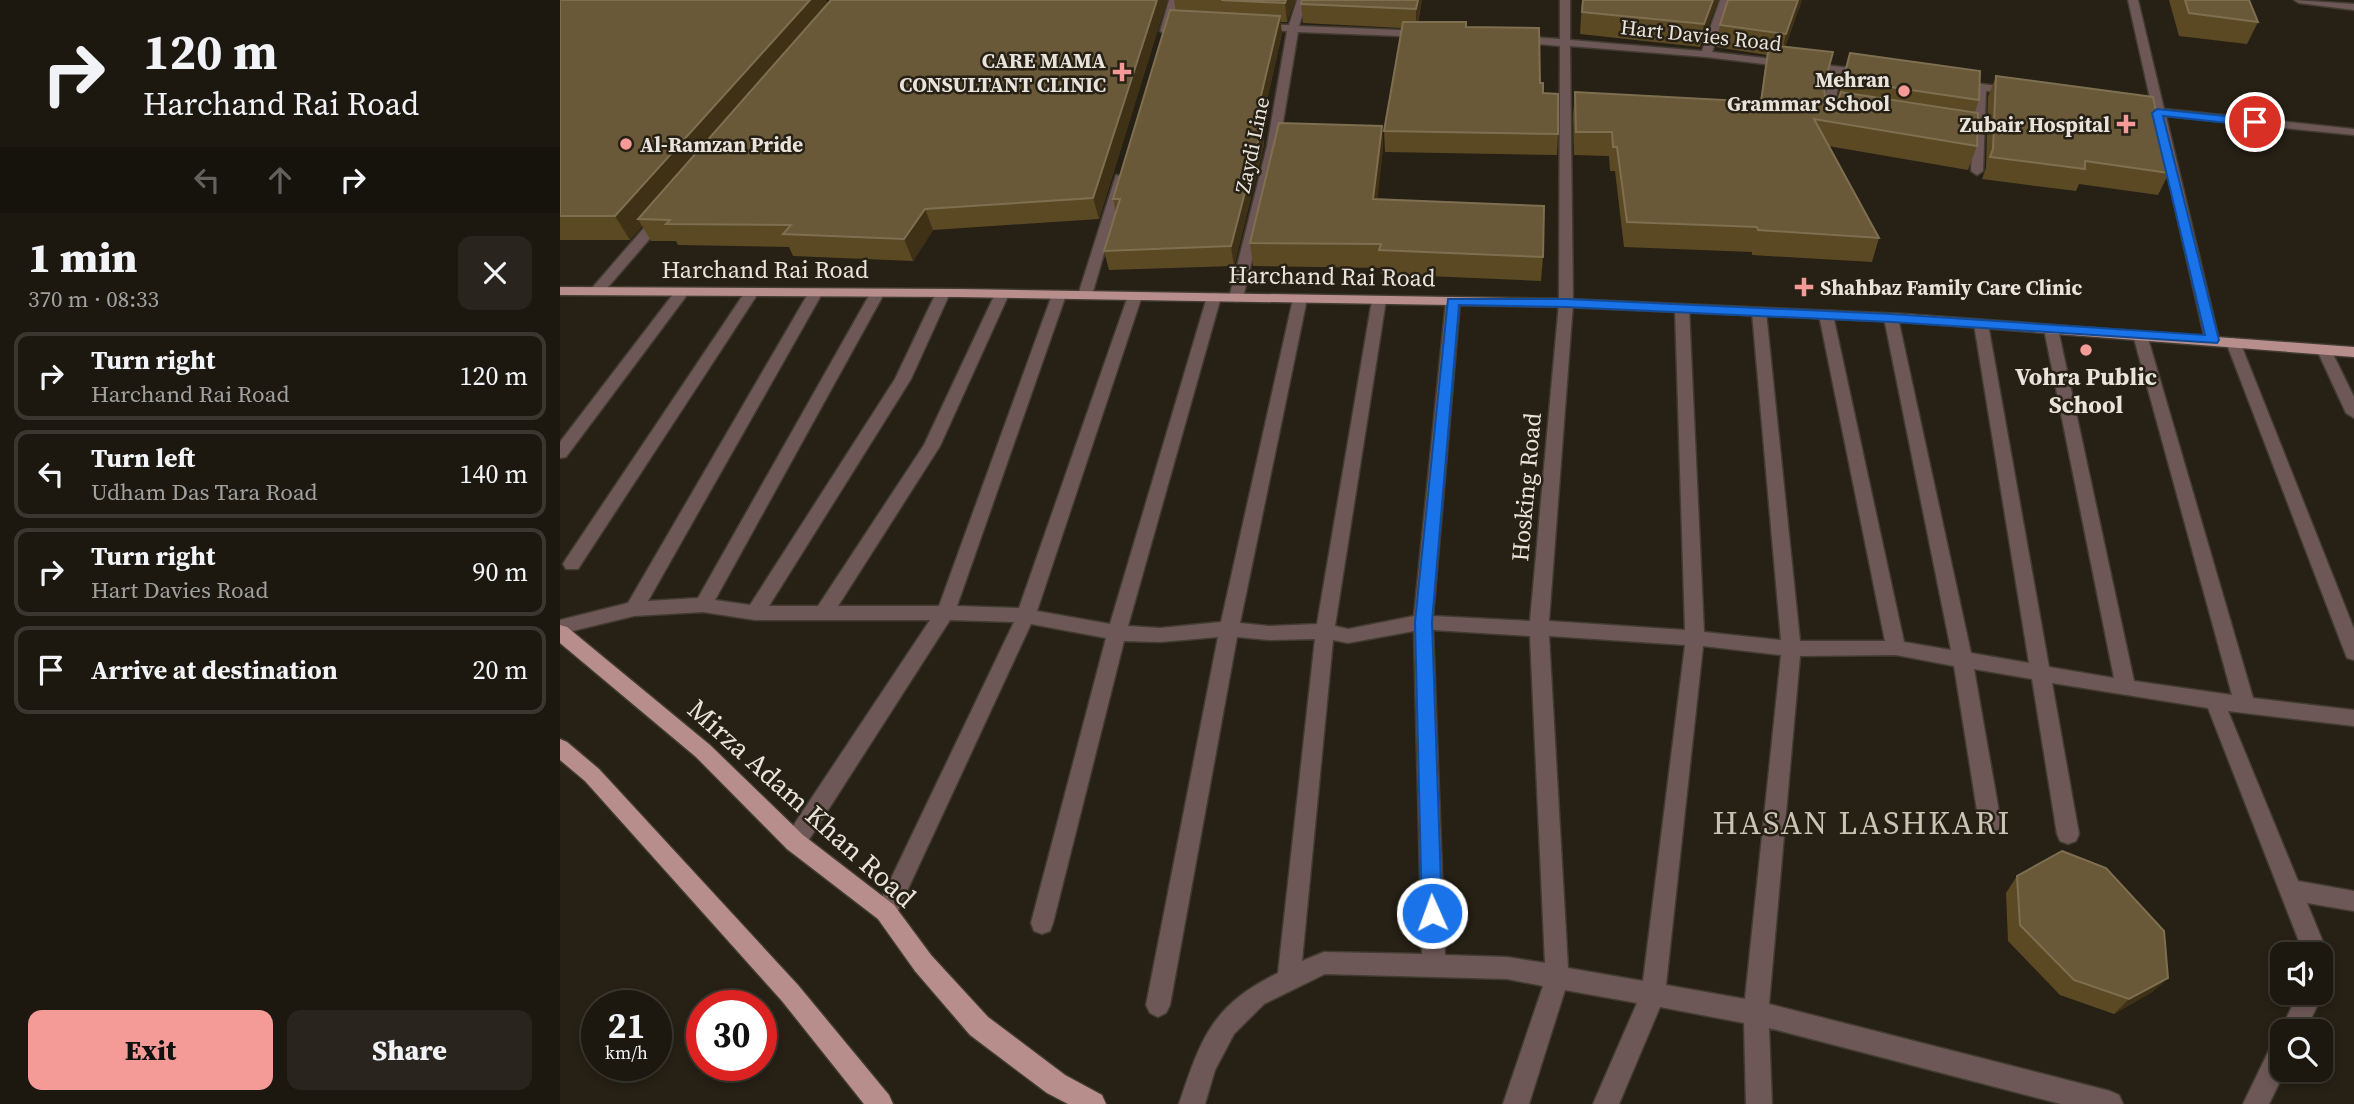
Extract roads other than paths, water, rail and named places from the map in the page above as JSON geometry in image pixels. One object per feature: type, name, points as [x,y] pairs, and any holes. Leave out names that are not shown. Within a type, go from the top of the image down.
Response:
[{"type":"main road","name":"Harchand Rai Road","points":[[560,292],[1002,293],[1566,303],[1891,318],[2354,352]]},
{"type":"main road","name":"Mirza Adam Khan Road","points":[[560,630],[703,751],[795,842],[886,912],[923,963],[979,1026],[1056,1084],[1093,1104]]},
{"type":"main road","points":[[560,748],[592,775],[790,993],[880,1104]]},
{"type":"street","points":[[1161,44],[1173,23],[1174,0]]},
{"type":"street","name":"Zaydi Line","points":[[1236,298],[1273,146],[1293,29],[1302,0]]},
{"type":"street","name":"Hosking Road","points":[[1557,978],[1539,628],[1566,303],[1565,0]]},
{"type":"street","points":[[1706,54],[1725,0]]},
{"type":"street","points":[[2133,0],[2157,113],[2213,340]]},
{"type":"street","points":[[2299,0],[2354,6]]},
{"type":"street","points":[[1243,26],[1432,35]]},
{"type":"street","name":"Hart Davies Road","points":[[1498,38],[1706,54],[1876,74]]},
{"type":"street","points":[[1824,127],[1837,69]]},
{"type":"street","points":[[1942,82],[2022,92]]},
{"type":"street","points":[[1977,171],[1982,86]]},
{"type":"street","points":[[2116,106],[2157,113],[2354,132]]},
{"type":"street","points":[[1827,108],[1841,110]]},
{"type":"street","points":[[1965,129],[1978,131]]},
{"type":"street","points":[[1085,295],[1125,162]]},
{"type":"street","points":[[597,291],[669,208]]},
{"type":"street","points":[[560,453],[682,292]]},
{"type":"street","points":[[572,564],[752,292]]},
{"type":"street","points":[[634,609],[816,292]]},
{"type":"street","points":[[703,605],[878,292]]},
{"type":"street","points":[[755,613],[903,379],[943,293]]},
{"type":"street","points":[[824,612],[932,446],[1002,293]]},
{"type":"street","points":[[795,842],[946,611],[1059,295]]},
{"type":"street","points":[[886,912],[1026,616],[1135,296]]},
{"type":"street","points":[[1042,923],[1117,633],[1214,297]]},
{"type":"street","points":[[1158,1005],[1229,629],[1300,299]]},
{"type":"street","points":[[1289,979],[1325,631],[1379,300]]},
{"type":"street","points":[[1434,966],[1423,622],[1453,301]]},
{"type":"street","points":[[1606,1104],[1653,995],[1695,638],[1682,309]]},
{"type":"street","points":[[1759,312],[1791,649],[1756,1013],[1759,1104]]},
{"type":"street","points":[[1826,315],[1896,648]]},
{"type":"street","points":[[1891,318],[1963,660],[1990,823]]},
{"type":"street","points":[[1981,324],[2068,834]]},
{"type":"street","points":[[2051,329],[2126,688]]},
{"type":"street","points":[[2140,335],[2245,705]]},
{"type":"street","points":[[2233,342],[2354,653]]},
{"type":"street","points":[[2324,350],[2354,413]]},
{"type":"street","points":[[560,630],[634,609],[703,605],[755,613],[946,611],[1026,616],[1117,633],[1160,635],[1229,629],[1269,633],[1325,631],[1348,636],[1423,622],[1695,638],[1791,649],[1896,648],[2215,702],[2354,718]]},
{"type":"street","points":[[2215,702],[2311,942]]},
{"type":"street","points":[[2290,890],[2354,901]]},
{"type":"street","points":[[1192,1104],[1204,1066],[1225,1025],[1255,996],[1324,963],[1507,968],[1756,1013],[2073,1099],[2110,1104]]},
{"type":"street","points":[[1517,1104],[1557,978]]},
{"type":"street","points":[[2256,1104],[2270,1075]]},
{"type":"place","name":"CARE MAMA CONSULTANT CLINIC","points":[[1122,72]]},
{"type":"place","name":"Mehran Grammar School","points":[[1904,91]]},
{"type":"place","name":"Zubair Hospital","points":[[2126,124]]},
{"type":"place","name":"Al-Ramzan Pride","points":[[626,144]]},
{"type":"place","name":"Shahbaz Family Care Clinic","points":[[1804,287]]},
{"type":"place","name":"Vohra Public School","points":[[2086,350]]},
{"type":"district","name":"HASAN LASHKARI","points":[[1862,823]]}]
